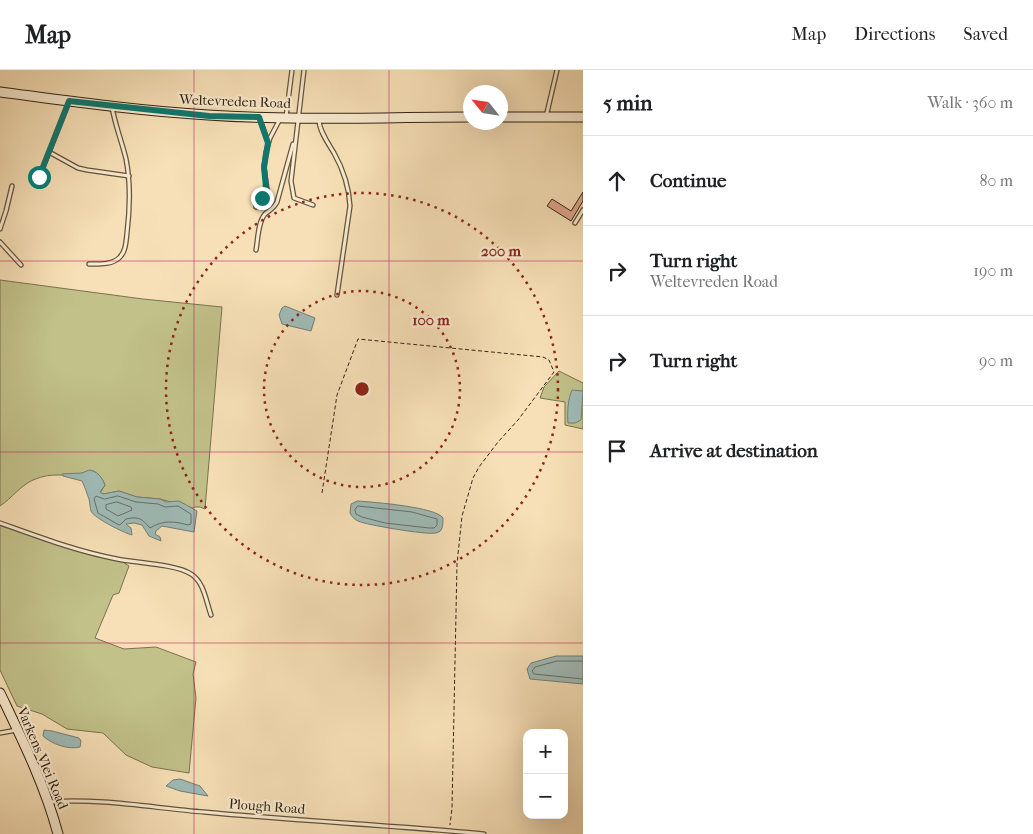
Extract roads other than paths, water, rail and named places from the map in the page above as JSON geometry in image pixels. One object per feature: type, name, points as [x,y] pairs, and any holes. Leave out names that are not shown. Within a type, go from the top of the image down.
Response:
[{"type":"street","name":"Weltevreden Road","points":[[0,92],[209,116],[319,118],[463,117]]},
{"type":"street","points":[[508,117],[583,117]]},
{"type":"street","name":"Varkens Vlei Road","points":[[0,693],[49,802],[58,834]]},
{"type":"lane","points":[[256,207],[266,188],[264,167],[268,143],[283,117],[292,70]]},
{"type":"lane","points":[[304,70],[290,176],[294,198],[313,205]]},
{"type":"lane","points":[[546,117],[557,70]]},
{"type":"lane","points":[[39,177],[69,101]]},
{"type":"lane","points":[[90,264],[112,262],[124,252],[130,208],[129,176],[112,106]]},
{"type":"lane","points":[[259,117],[268,143]]},
{"type":"lane","points":[[319,118],[322,132],[347,183],[349,194],[350,206],[337,295]]},
{"type":"lane","points":[[256,250],[259,230],[264,216],[277,202],[295,139]]},
{"type":"lane","points":[[49,152],[87,170],[129,176]]},
{"type":"lane","points":[[0,229],[12,186]]},
{"type":"lane","points":[[575,223],[583,210]]},
{"type":"lane","points":[[0,242],[21,265]]},
{"type":"lane","points":[[0,523],[57,544],[116,559],[185,571],[192,575],[200,584],[211,615]]},
{"type":"lane","points":[[1,733],[18,730]]},
{"type":"lane","name":"Plough Road","points":[[49,802],[89,801],[484,834]]},
{"type":"water","points":[[285,306],[315,318],[311,331],[282,324],[279,315]]},
{"type":"water","points":[[572,390],[583,391],[581,420],[575,423],[568,423],[568,406]]},
{"type":"water","points":[[89,470],[97,473],[102,479],[105,485],[100,492],[103,494],[119,491],[137,497],[160,499],[166,502],[179,501],[197,511],[194,532],[162,526],[155,534],[160,537],[161,541],[149,536],[142,525],[126,524],[131,528],[132,535],[103,521],[91,511],[89,499],[82,481],[63,476],[62,474],[82,473]]},
{"type":"water","points":[[357,501],[417,508],[438,514],[443,518],[441,531],[421,533],[363,523],[352,517],[350,513],[351,504]]},
{"type":"water","points":[[556,656],[583,656],[583,684],[530,679],[527,669],[531,663]]},
{"type":"water","points":[[44,730],[79,738],[81,741],[80,747],[70,748],[55,744],[43,736]]},
{"type":"water","points":[[180,779],[200,786],[208,796],[180,791],[166,786],[173,780]]}]
